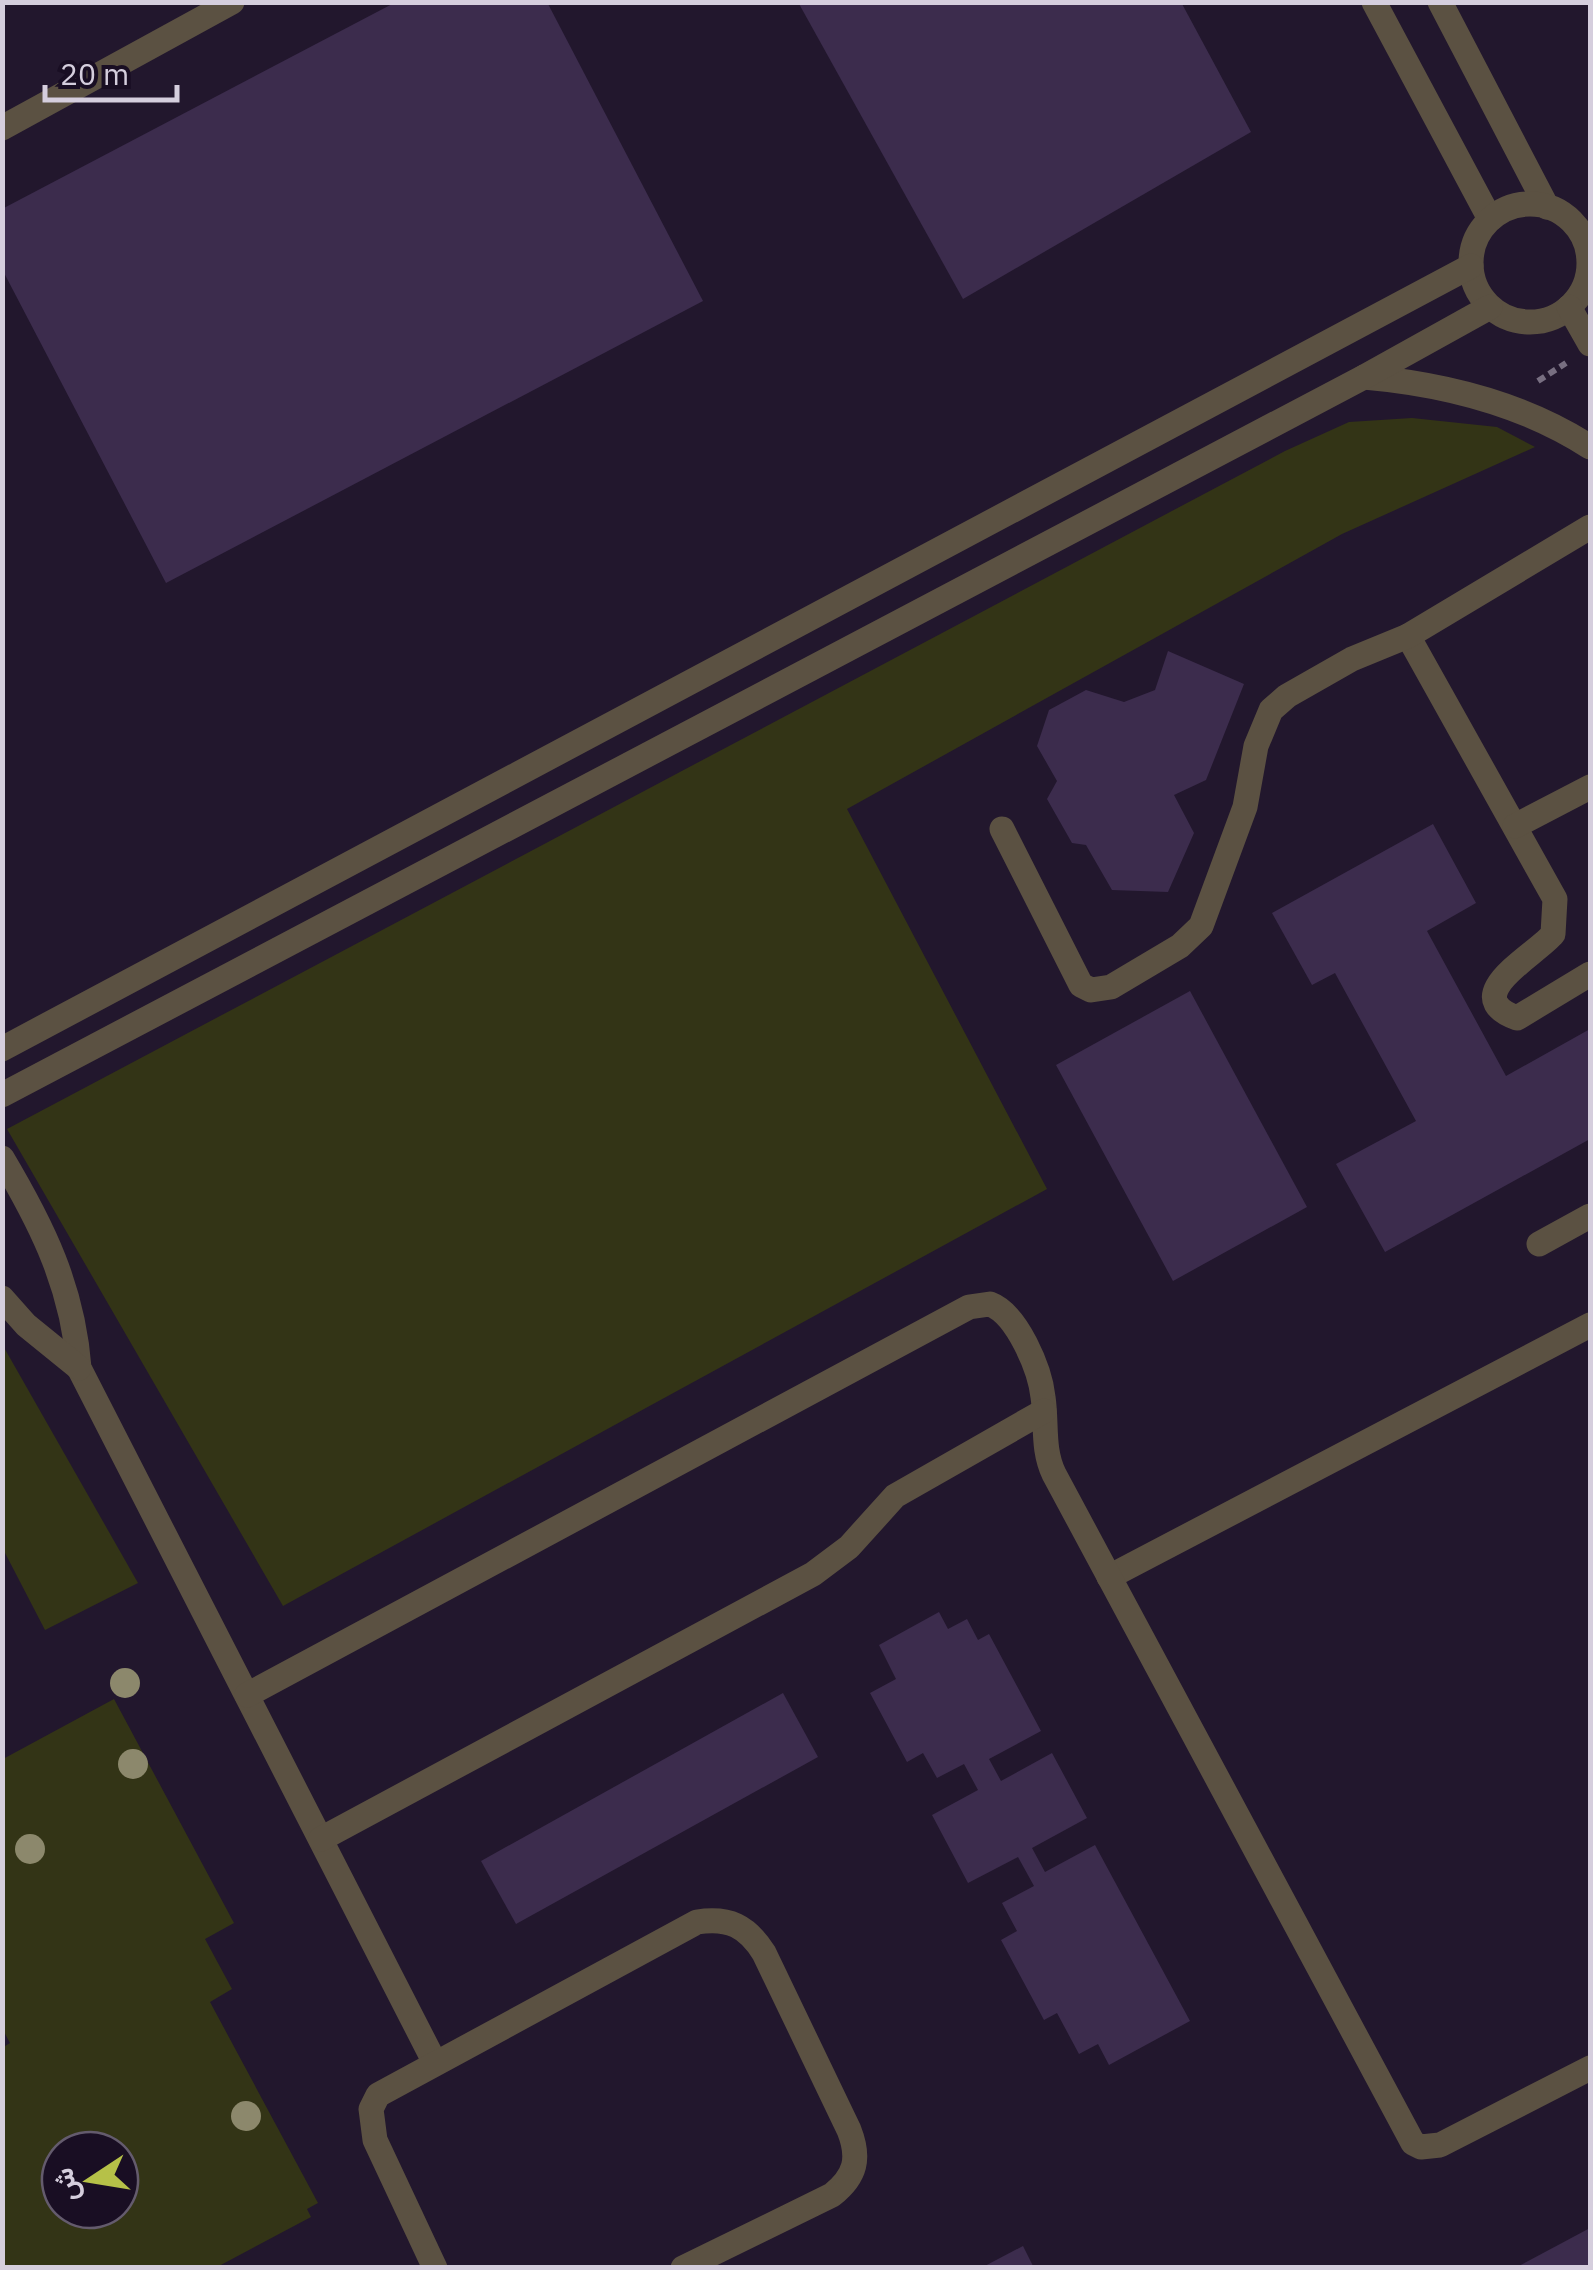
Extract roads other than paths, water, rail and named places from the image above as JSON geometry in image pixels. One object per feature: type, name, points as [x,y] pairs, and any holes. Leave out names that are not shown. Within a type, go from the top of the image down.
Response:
[{"type":"street","points":[[2,128],[232,2]]},
{"type":"street","points":[[1374,2],[1490,220]]},
{"type":"street","points":[[1440,2],[1547,206]]},
{"type":"street","points":[[1547,206],[1568,217],[1582,234],[1590,256],[1582,293],[1570,307],[1551,319],[1530,323],[1508,318],[1490,306],[1476,288],[1471,266],[1476,241],[1490,220],[1507,208],[1547,206]]},
{"type":"street","points":[[2,1049],[1471,266]]},
{"type":"street","points":[[2,1096],[1364,378],[1490,306]]},
{"type":"street","points":[[1570,307],[1582,351]]},
{"type":"street","points":[[1364,378],[1452,390],[1517,410],[1590,447]]},
{"type":"street","points":[[1002,829],[1082,985],[1091,990],[1111,987],[1180,946],[1201,926],[1245,807],[1256,746],[1271,710],[1287,696],[1352,659],[1408,636],[1590,527]]},
{"type":"street","points":[[1408,636],[1555,900],[1556,924],[1546,942],[1503,976],[1495,988],[1495,1002],[1504,1013],[1517,1018],[1590,974]]},
{"type":"street","points":[[1515,826],[1590,787]]},
{"type":"street","points":[[2,1158],[47,1234],[62,1272],[80,1368],[434,2062]]},
{"type":"street","points":[[1539,1244],[1590,1216]]},
{"type":"street","points":[[2,1298],[26,1325],[80,1368]]},
{"type":"street","points":[[246,1694],[970,1308],[990,1304],[1007,1315],[1036,1370],[1048,1463],[1412,2142],[1421,2147],[1440,2145],[1590,2068]]},
{"type":"street","points":[[1110,1577],[1590,1325]]},
{"type":"street","points":[[321,1839],[813,1574],[849,1547],[895,1496],[1044,1412]]},
{"type":"street","points":[[435,2268],[370,2125],[371,2109],[378,2095],[697,1922],[727,1921],[753,1936],[849,2130],[856,2147],[856,2166],[847,2183],[832,2194],[683,2268]]}]
